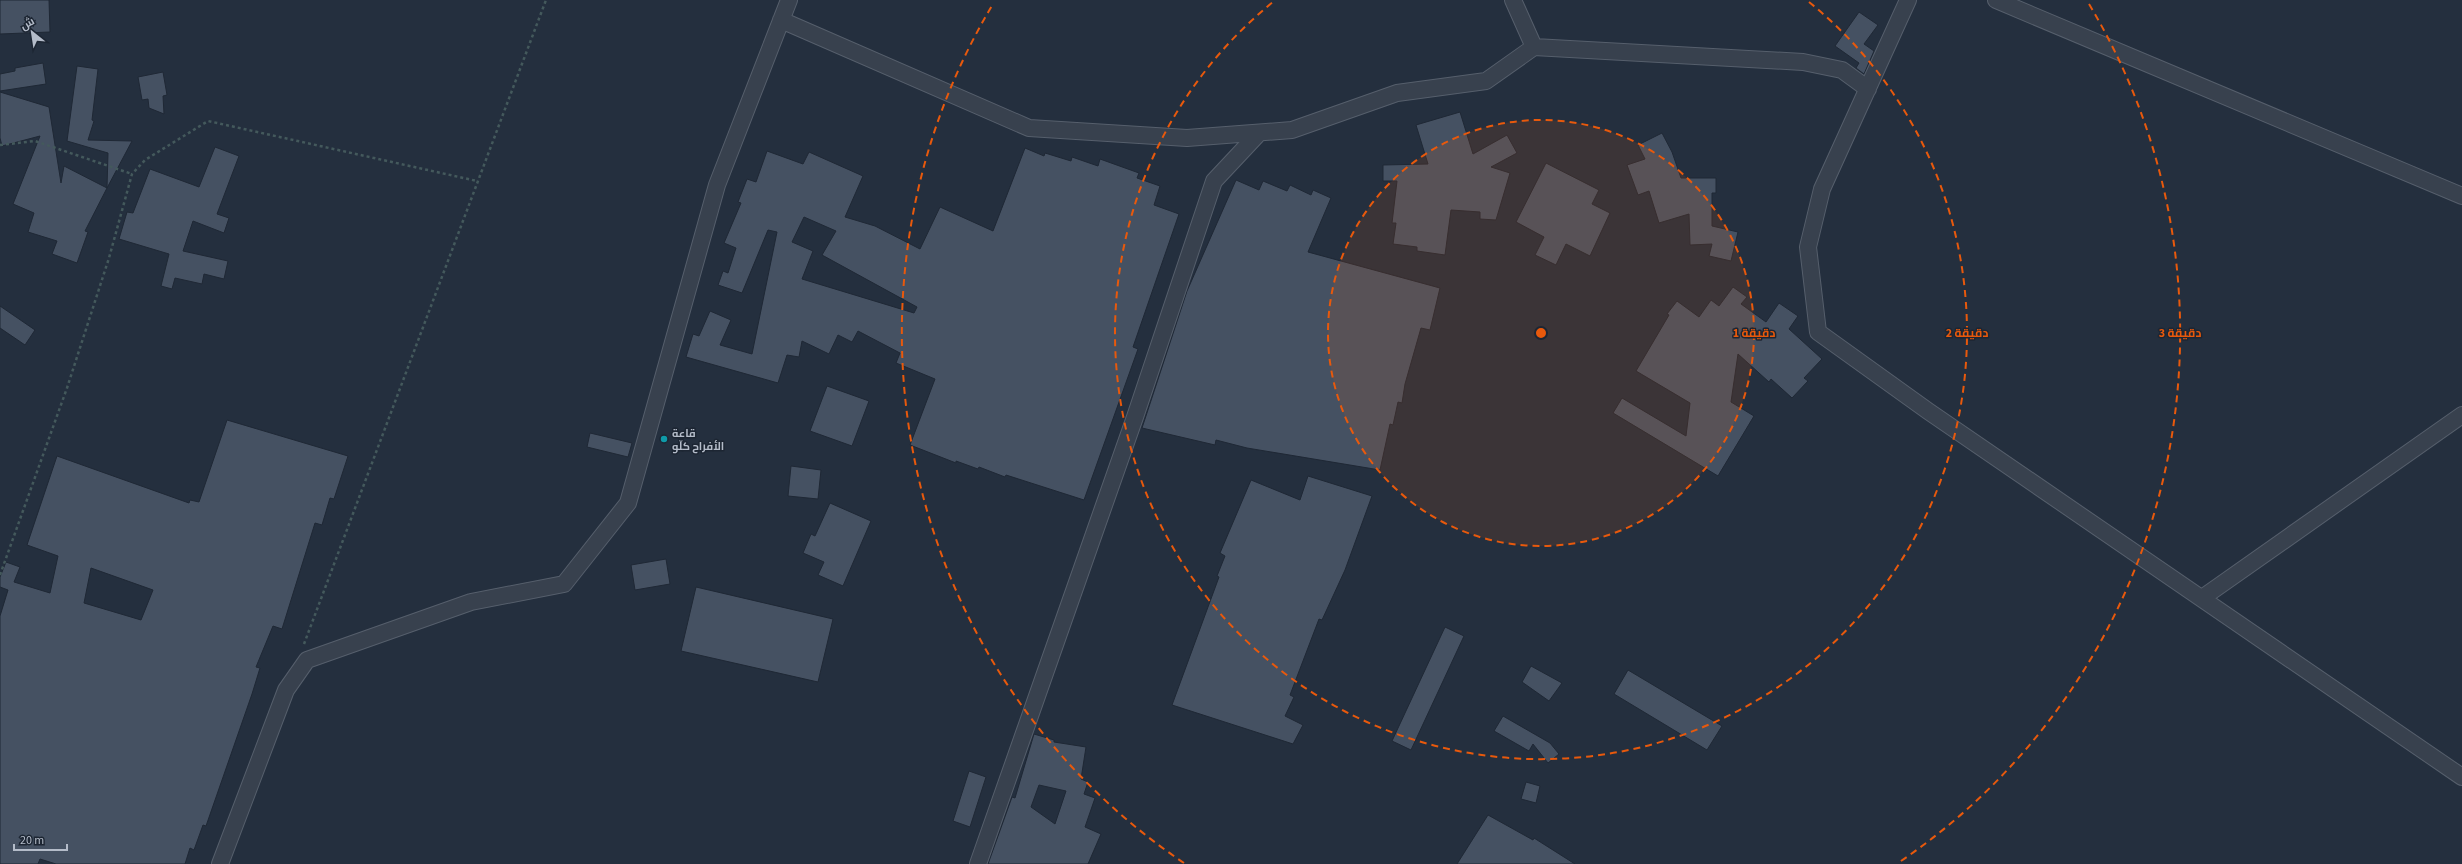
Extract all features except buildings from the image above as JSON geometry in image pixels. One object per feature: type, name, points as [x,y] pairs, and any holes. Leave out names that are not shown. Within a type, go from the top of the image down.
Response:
[{"type":"street","points":[[220,864],[286,690],[307,660],[471,602],[564,584],[628,502],[717,185],[789,0]]},
{"type":"street","points":[[1513,0],[1534,47]]},
{"type":"street","points":[[1908,0],[1822,189],[1808,247],[1818,332],[1928,411],[2462,777]]},
{"type":"street","points":[[1996,0],[2462,196]]},
{"type":"street","points":[[781,20],[1030,128],[1187,138],[1292,130],[1397,93],[1486,81],[1534,47],[1803,62],[1842,70],[1868,89]]},
{"type":"street","points":[[978,864],[1135,417],[1214,181],[1259,133]]},
{"type":"street","points":[[2202,598],[2462,415]]},
{"type":"path","points":[[303,646],[546,0]]},
{"type":"path","points":[[0,575],[69,381],[110,258],[132,174],[145,160],[208,121],[477,181]]},
{"type":"path","points":[[0,145],[35,141],[132,174]]},
{"type":"place","name":"قاعة الأفراح كلّو","points":[[664,439]]}]
